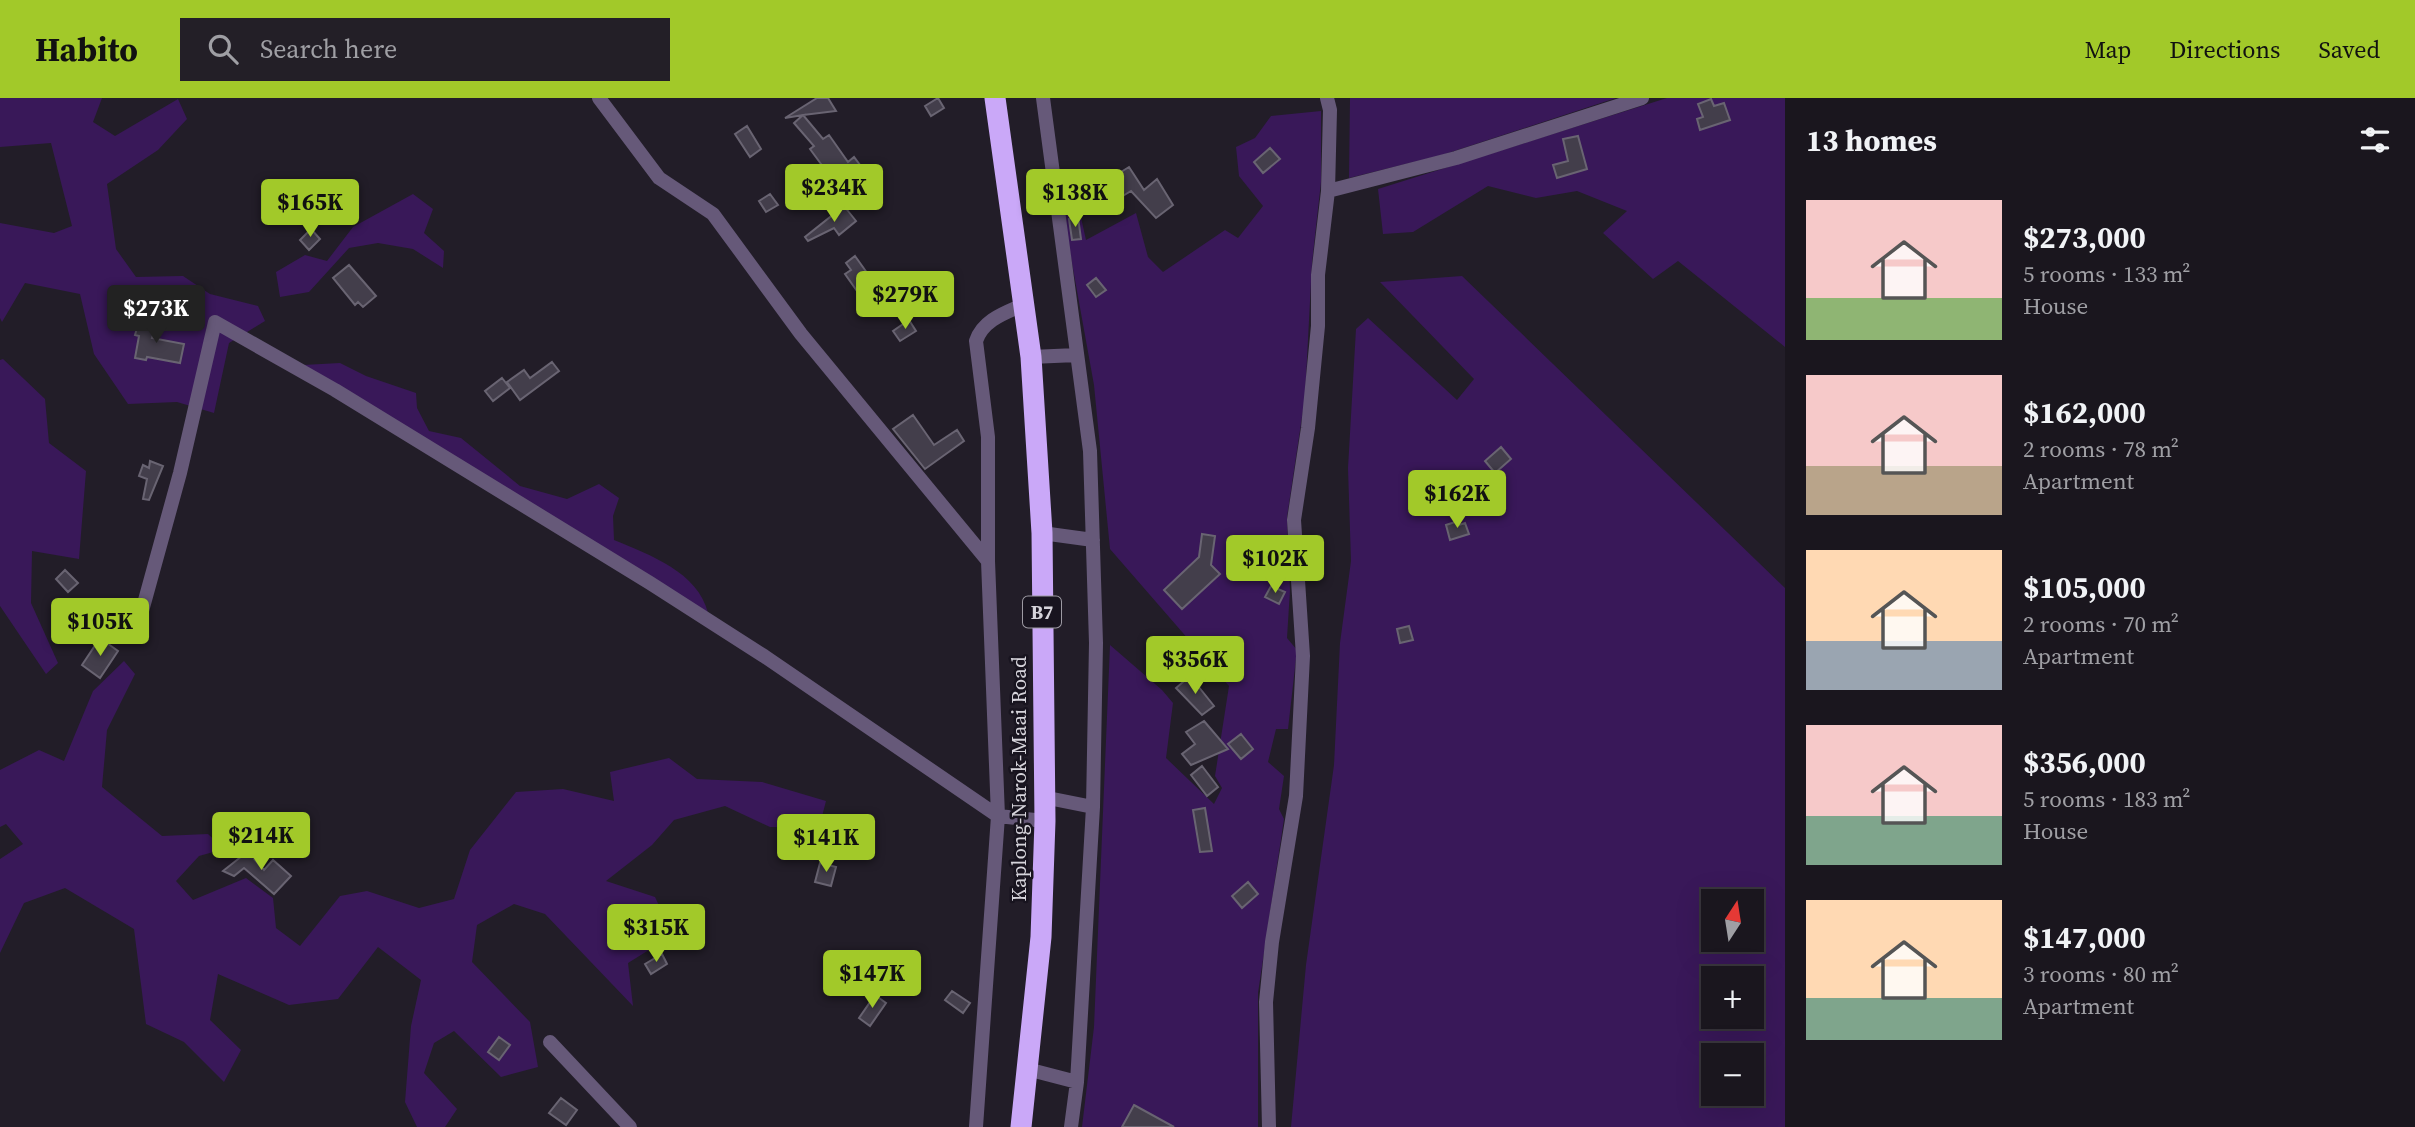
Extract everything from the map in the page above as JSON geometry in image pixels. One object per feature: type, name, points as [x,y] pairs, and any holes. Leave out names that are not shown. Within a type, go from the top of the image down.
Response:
[{"type":"highway","name":"Kaplong-Narok-Maai Road","points":[[995,98],[1031,357],[1042,533],[1045,821],[1041,937],[1021,1127]]},
{"type":"street","points":[[599,98],[659,178],[713,214],[801,334],[988,561]]},
{"type":"street","points":[[1043,98],[1090,451],[1096,643],[1093,807],[1077,1082],[1071,1127]]},
{"type":"street","points":[[1269,1127],[1266,1002],[1272,942],[1296,796],[1303,656],[1294,520],[1308,428],[1318,326],[1318,275],[1328,191],[1330,110],[1327,98]]},
{"type":"street","points":[[1328,191],[1468,155],[1642,98]]},
{"type":"street","points":[[976,1127],[998,816],[988,561],[988,437],[976,341],[979,332],[990,321],[1023,305]]},
{"type":"street","points":[[142,611],[180,473],[215,322],[335,390],[650,583],[764,656],[998,816],[1045,821]]},
{"type":"street","points":[[1031,357],[1077,355]]},
{"type":"street","points":[[1042,533],[1093,540]]},
{"type":"street","points":[[1043,797],[1093,807]]},
{"type":"street","points":[[550,1042],[630,1127]]},
{"type":"street","points":[[1027,1069],[1077,1082]]},
{"type":"shaded area","points":[[0,98],[102,98],[93,122],[115,136],[178,99],[187,119],[158,150],[107,184],[116,249],[136,277],[183,276],[210,294],[258,306],[265,321],[229,343],[214,413],[177,402],[128,404],[94,354],[80,294],[25,283],[2,322],[0,223],[54,233],[72,226],[51,143],[0,147]]},
{"type":"shaded area","points":[[1350,98],[1616,98],[1442,155],[1349,178]]},
{"type":"shaded area","points":[[1667,98],[1785,98],[1785,347],[1678,261],[1653,279],[1603,233],[1627,211],[1577,191],[1536,198],[1488,186],[1413,232],[1383,234],[1378,189]]},
{"type":"shaded area","points":[[1321,111],[1321,182],[1312,263],[1305,397],[1287,517],[1290,590],[1287,638],[1297,650],[1288,729],[1276,729],[1268,762],[1284,776],[1279,809],[1284,819],[1258,993],[1258,1127],[1082,1127],[1094,1027],[1110,645],[1162,690],[1173,703],[1166,758],[1214,804],[1222,788],[1215,776],[1229,686],[1110,549],[1094,385],[1064,219],[1068,209],[1080,213],[1086,240],[1136,213],[1148,257],[1163,272],[1225,230],[1238,238],[1263,206],[1239,176],[1236,147],[1255,138],[1271,116]]},
{"type":"shaded area","points":[[413,194],[433,209],[424,233],[444,251],[443,268],[413,249],[378,243],[349,248],[309,292],[280,297],[276,272],[305,255],[327,261],[353,227]]},
{"type":"shaded area","points":[[1462,276],[1785,588],[1785,1127],[1291,1127],[1306,965],[1334,765],[1340,643],[1351,561],[1348,468],[1356,329],[1368,318],[1457,400],[1474,379],[1380,282]]},
{"type":"shaded area","points":[[3,359],[45,399],[49,443],[86,471],[79,559],[32,551],[31,603],[58,663],[46,674],[0,606],[0,360]]},
{"type":"shaded area","points":[[340,363],[366,376],[416,393],[417,408],[429,431],[461,438],[520,486],[567,499],[599,484],[619,498],[613,516],[614,540],[657,559],[683,576],[703,599],[708,613],[303,365]]},
{"type":"shaded area","points":[[124,661],[135,674],[107,730],[102,787],[162,836],[208,834],[224,849],[199,856],[176,881],[193,900],[246,878],[273,898],[276,928],[300,946],[340,896],[367,891],[419,908],[454,899],[470,850],[516,792],[563,789],[614,801],[610,772],[669,758],[697,779],[762,782],[826,801],[819,828],[770,827],[725,806],[674,820],[652,845],[606,881],[655,897],[673,935],[628,963],[633,1006],[545,914],[514,904],[477,925],[472,962],[530,1022],[538,1067],[501,1077],[454,1031],[434,1043],[424,1073],[457,1109],[445,1127],[417,1127],[405,1102],[411,1026],[421,980],[378,947],[338,999],[289,1005],[218,974],[210,1020],[241,1050],[224,1082],[184,1042],[146,1024],[134,929],[65,888],[24,903],[0,953],[0,859],[23,844],[6,824],[0,827],[0,770],[39,750],[64,761],[93,691]]},
{"type":"building","points":[[817,98],[828,98],[836,111],[785,118]]},
{"type":"building","points":[[938,98],[944,108],[931,116],[925,106]]},
{"type":"building","points":[[1711,99],[1714,106],[1724,103],[1730,120],[1700,130],[1697,119],[1703,117],[1698,104]]},
{"type":"building","points":[[803,115],[823,139],[829,135],[848,162],[854,157],[869,177],[833,204],[826,194],[839,185],[810,149],[814,146],[794,123]]},
{"type":"building","points":[[747,126],[761,149],[750,157],[735,134]]},
{"type":"building","points":[[1578,136],[1587,169],[1557,178],[1553,165],[1568,161],[1563,139]]},
{"type":"building","points":[[1270,148],[1280,159],[1263,173],[1254,162]]},
{"type":"building","points":[[1129,167],[1144,190],[1157,179],[1173,205],[1156,218],[1131,191],[1103,208],[1092,190]]},
{"type":"building","points":[[770,194],[778,205],[766,212],[759,201]]},
{"type":"building","points":[[844,206],[856,221],[839,235],[834,228],[808,241],[805,237]]},
{"type":"building","points":[[1078,217],[1081,239],[1072,240],[1069,219]]},
{"type":"building","points":[[311,229],[320,239],[309,250],[300,240]]},
{"type":"building","points":[[855,256],[885,298],[875,305],[870,297],[864,301],[845,274],[851,270],[846,263]]},
{"type":"building","points":[[349,265],[376,296],[363,307],[358,302],[355,305],[333,278]]},
{"type":"building","points":[[1096,278],[1106,290],[1096,297],[1087,285]]},
{"type":"building","points":[[140,318],[157,323],[152,338],[184,344],[180,363],[147,357],[146,360],[135,358],[139,336],[135,335]]},
{"type":"building","points":[[909,320],[916,331],[900,341],[893,331]]},
{"type":"building","points":[[552,362],[559,371],[520,400],[507,382],[524,370],[530,378]]},
{"type":"building","points":[[502,378],[510,388],[493,401],[485,391]]},
{"type":"building","points":[[913,415],[934,445],[957,430],[964,441],[925,469],[893,429]]},
{"type":"building","points":[[1501,447],[1511,459],[1495,473],[1485,461]]},
{"type":"building","points":[[150,461],[163,466],[149,500],[143,499],[147,479],[139,476],[143,465],[149,468]]},
{"type":"building","points":[[1458,521],[1459,525],[1465,523],[1469,534],[1450,540],[1446,525]]},
{"type":"building","points":[[1202,534],[1215,536],[1211,565],[1220,574],[1182,609],[1164,590],[1199,557]]},
{"type":"building","points":[[65,570],[78,583],[68,592],[56,579]]},
{"type":"building","points":[[1271,586],[1285,592],[1279,604],[1265,597]]},
{"type":"building","points":[[1409,626],[1413,640],[1400,643],[1397,629]]},
{"type":"building","points":[[100,638],[118,651],[100,678],[82,665]]},
{"type":"building","points":[[1190,676],[1214,706],[1202,715],[1176,688]]},
{"type":"building","points":[[1204,721],[1228,749],[1191,765],[1182,754],[1195,744],[1186,732]]},
{"type":"building","points":[[1241,734],[1253,749],[1241,759],[1228,744]]},
{"type":"building","points":[[1202,766],[1218,787],[1207,796],[1191,775]]},
{"type":"building","points":[[1205,808],[1212,851],[1200,852],[1193,810]]},
{"type":"building","points":[[247,852],[252,857],[258,855],[254,859],[264,870],[273,860],[291,876],[274,894],[244,868],[234,876],[223,871]]},
{"type":"building","points":[[820,863],[836,867],[831,886],[815,882]]},
{"type":"building","points":[[1248,882],[1258,894],[1242,908],[1232,896]]},
{"type":"building","points":[[662,954],[667,964],[651,974],[645,964]]},
{"type":"building","points":[[870,963],[879,971],[867,986],[857,978]]},
{"type":"building","points":[[952,991],[970,1003],[963,1013],[945,1000]]},
{"type":"building","points":[[875,995],[886,1003],[870,1026],[859,1018]]},
{"type":"building","points":[[499,1037],[510,1045],[499,1060],[488,1052]]},
{"type":"building","points":[[561,1098],[577,1110],[566,1125],[549,1113]]},
{"type":"building","points":[[1134,1105],[1174,1127],[1122,1127]]}]
